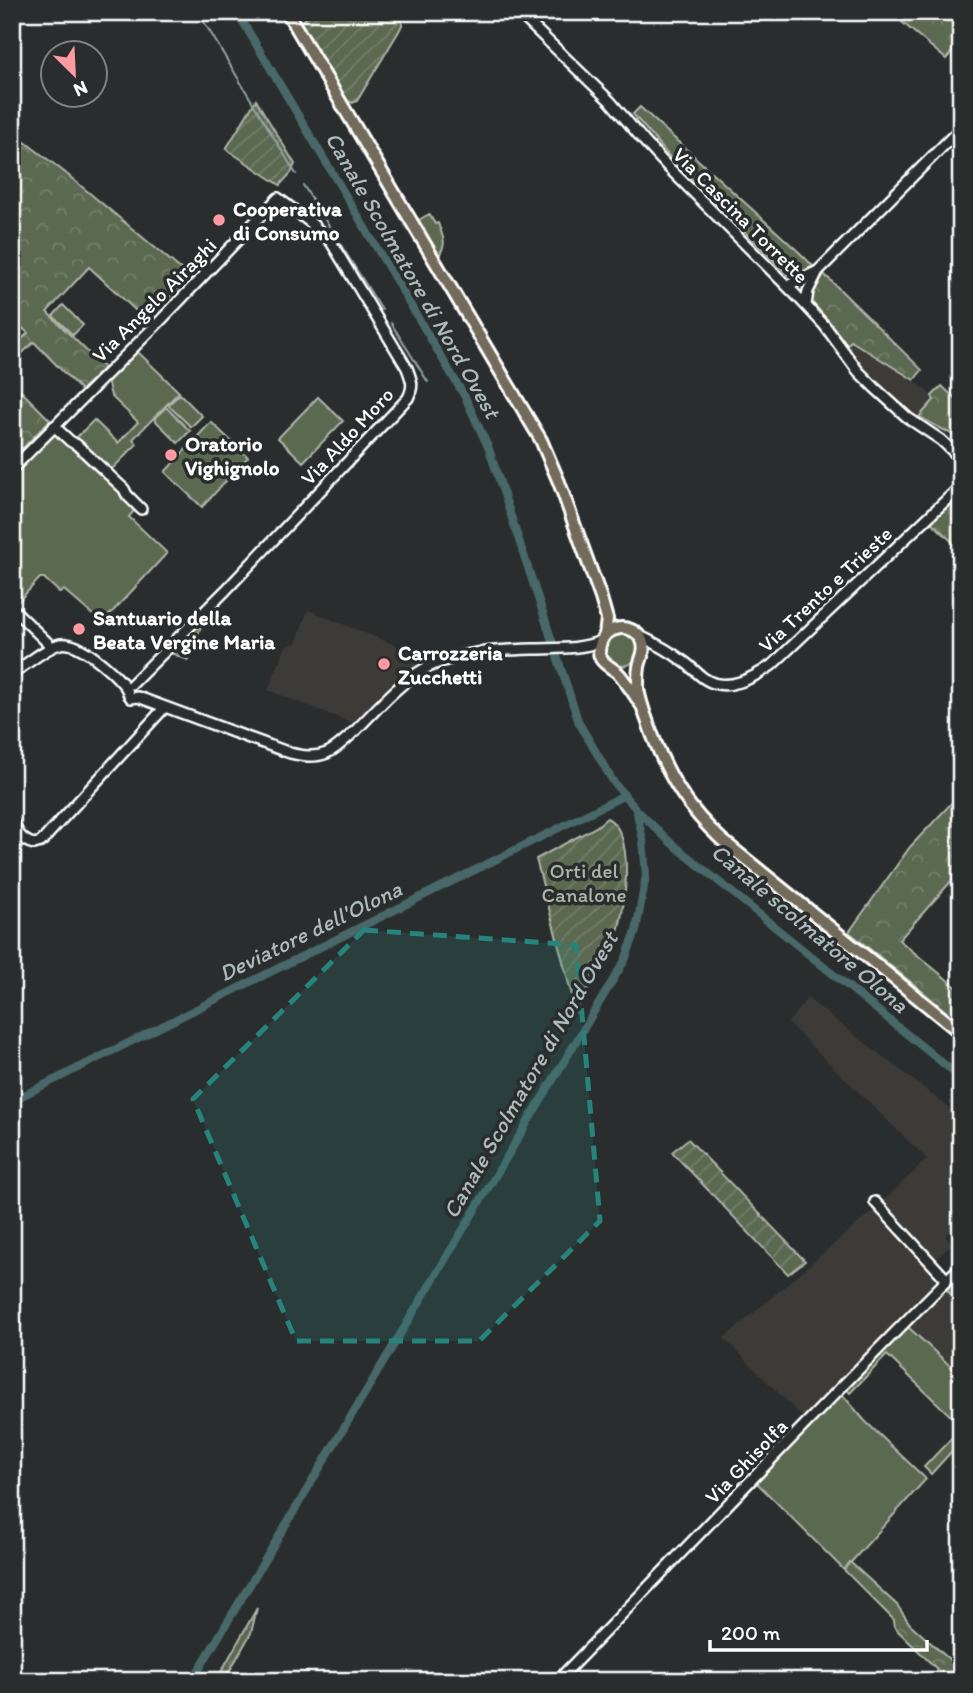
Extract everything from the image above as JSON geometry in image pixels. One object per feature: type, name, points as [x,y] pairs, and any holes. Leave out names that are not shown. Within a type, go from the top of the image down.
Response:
[{"type":"main road","points":[[287,12],[541,440],[559,482],[607,619],[600,654],[604,662],[609,668],[628,671],[642,659]]},
{"type":"main road","points":[[601,598],[625,628]]},
{"type":"main road","points":[[603,638],[614,629],[625,628],[640,636],[644,644],[638,681],[642,706],[670,775],[686,802],[708,827],[961,1033]]},
{"type":"main road","points":[[617,671],[642,706]]},
{"type":"street","name":"Via Cascina Torrette","points":[[518,12],[600,91],[668,167],[806,305],[874,388],[908,418],[942,440],[960,460]]},
{"type":"street","points":[[787,286],[818,271],[961,128]]},
{"type":"street","name":"Via Aldo Moro","points":[[135,689],[408,398],[413,389],[413,381],[407,369],[331,242],[278,198]]},
{"type":"street","name":"Via Angelo Airaghi","points":[[12,469],[278,198]]},
{"type":"street","points":[[806,305],[808,292],[818,271]]},
{"type":"street","points":[[54,426],[77,444],[141,509]]},
{"type":"street","name":"Via Trento e Trieste","points":[[640,636],[671,653],[705,679],[719,684],[735,684],[763,671],[959,488],[961,477]]},
{"type":"street","points":[[12,608],[52,647]]},
{"type":"street","points":[[573,649],[592,645],[603,638]]},
{"type":"street","points":[[12,674],[52,647],[63,643],[83,649],[135,689],[165,707],[304,756],[329,752],[342,743],[409,679],[428,667],[453,657],[535,649],[573,649],[584,651],[604,662]]},
{"type":"street","points":[[642,659],[659,650],[671,653]]},
{"type":"street","points":[[12,818],[27,835],[38,839],[46,836],[165,707]]},
{"type":"street","points":[[875,1202],[947,1280]]},
{"type":"street","name":"Via Ghisolfa","points":[[557,1681],[961,1266]]},
{"type":"highlighted area","points":[[364,930],[576,945],[600,1221],[479,1341],[296,1341],[193,1099]]},
{"type":"shaded area","points":[[851,340],[914,380],[932,396],[934,400],[919,417],[864,367],[847,345]]},
{"type":"shaded area","points":[[308,610],[425,657],[352,723],[268,690],[286,646],[296,643]]},
{"type":"shaded area","points":[[807,998],[961,1117],[961,1221],[945,1236],[952,1244],[934,1261],[948,1275],[941,1282],[961,1306],[961,1376],[907,1326],[810,1425],[724,1338],[875,1209],[927,1159],[788,1023]]},
{"type":"green space","points":[[313,12],[402,12],[399,31],[357,101],[353,103],[348,101],[300,23]]},
{"type":"green space","points":[[890,12],[961,12],[961,45],[946,59]]},
{"type":"green space","points":[[256,100],[295,164],[280,185],[226,149]]},
{"type":"green space","points":[[640,107],[813,266],[800,273],[788,275],[673,161],[633,114]]},
{"type":"green space","points":[[12,132],[189,276],[147,321],[89,267],[47,312],[104,368],[81,390],[34,342],[12,363],[12,349],[28,333],[12,318]]},
{"type":"green space","points":[[429,214],[435,224],[438,223],[444,240],[438,257],[417,221]]},
{"type":"green space","points":[[824,274],[922,370],[914,380],[851,341],[847,345],[811,300]]},
{"type":"green space","points":[[63,305],[83,325],[73,335],[53,316]]},
{"type":"green space","points":[[136,350],[179,392],[133,439],[137,444],[111,470],[77,437],[94,420],[118,443],[138,422],[111,396],[107,380]]},
{"type":"green space","points":[[12,382],[50,420],[22,449],[12,440]]},
{"type":"green space","points":[[942,386],[961,404],[961,439],[919,417]]},
{"type":"green space","points":[[180,394],[202,416],[191,427],[168,405]]},
{"type":"green space","points":[[318,397],[343,421],[303,462],[278,438]]},
{"type":"green space","points":[[166,407],[190,431],[178,443],[154,419]]},
{"type":"green space","points":[[211,422],[248,457],[202,507],[165,472]]},
{"type":"green space","points":[[55,433],[136,508],[129,517],[167,553],[102,623],[64,590],[60,593],[44,578],[40,578],[15,605],[12,602],[12,476]]},
{"type":"green space","points":[[961,498],[961,550],[927,518],[936,510],[940,513]]},
{"type":"green space","points":[[205,616],[188,660],[171,653]]},
{"type":"green space","points":[[622,634],[633,639],[638,650],[633,661],[622,666],[611,661],[606,650],[611,639]]},
{"type":"green space","points":[[961,793],[961,870],[899,940],[961,991],[961,1025],[849,932],[910,847]]},
{"type":"green space","name":"Orti del Canalone","points":[[607,818],[616,827],[622,840],[625,894],[619,928],[611,950],[576,1011],[536,859],[596,827]]},
{"type":"green space","points":[[688,1139],[805,1261],[788,1274],[672,1152]]},
{"type":"green space","points":[[961,1278],[961,1306],[947,1290]]},
{"type":"green space","points":[[907,1326],[961,1376],[961,1426],[887,1355],[850,1393],[846,1388]]},
{"type":"green space","points":[[841,1393],[865,1421],[926,1479],[844,1570],[757,1483]]},
{"type":"green space","points":[[961,1428],[961,1441],[931,1474],[924,1467]]},
{"type":"green space","points":[[850,1562],[897,1605],[910,1624],[961,1670],[961,1681],[949,1681],[895,1628],[894,1620],[844,1570]]},
{"type":"green space","points":[[257,1608],[251,1633],[224,1681],[216,1681]]},
{"type":"waterway","points":[[198,12],[296,174]]},
{"type":"waterway","name":"Canale Scolmatore di Nord Ovest","points":[[192,1681],[625,960],[636,931],[646,875],[643,840],[636,809],[614,783],[579,723],[489,449],[465,397],[237,12]]},
{"type":"waterway","points":[[303,185],[382,310]]},
{"type":"waterway","points":[[391,323],[428,382]]},
{"type":"waterway","name":"Deviatore dell'Olona","points":[[12,1101],[625,795]]},
{"type":"waterway","name":"Canale scolmatore Olona","points":[[637,810],[670,842],[961,1078]]},
{"type":"place","name":"Cooperativa di Consumo","points":[[219,220]]},
{"type":"place","name":"Oratorio Vighignolo","points":[[171,455]]},
{"type":"place","name":"Santuario della Beata Vergine Maria","points":[[79,629]]},
{"type":"place","name":"Carrozzeria Zucchetti","points":[[384,664]]}]
